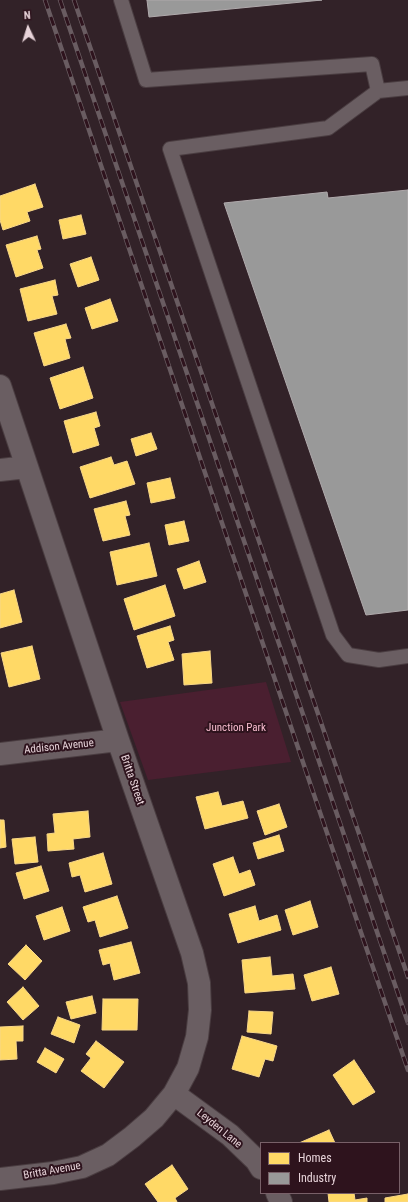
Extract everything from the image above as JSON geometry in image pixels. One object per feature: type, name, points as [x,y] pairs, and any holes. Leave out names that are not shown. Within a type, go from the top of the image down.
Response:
[{"type":"street","name":"Britta Street","points":[[0,386],[118,740],[192,953],[198,983],[200,1010],[197,1036],[188,1068],[174,1094]]},
{"type":"street","points":[[0,470],[27,467]]},
{"type":"street","name":"Addison Avenue","points":[[0,754],[118,740]]},
{"type":"street","name":"Leyden Lane","points":[[174,1094],[230,1135],[256,1160],[260,1166]]},
{"type":"street","name":"Britta Avenue","points":[[0,1179],[53,1173],[82,1167],[108,1154],[132,1137],[148,1123],[174,1094]]},
{"type":"lane","points":[[121,0],[146,80],[372,64],[378,91]]},
{"type":"lane","points":[[408,88],[378,91],[328,128],[170,149],[333,635],[348,655],[379,660],[408,656]]},
{"type":"green space","name":"Junction Park","points":[[266,682],[291,762],[148,780],[120,702]]},
{"type":"building: Homes","points":[[35,184],[43,207],[27,212],[30,221],[3,230],[0,220],[0,196]]},
{"type":"building: Homes","points":[[81,215],[86,234],[63,239],[59,220]]},
{"type":"building: Homes","points":[[37,236],[41,249],[37,250],[43,268],[16,277],[6,245]]},
{"type":"building: Homes","points":[[91,257],[99,280],[78,287],[70,264]]},
{"type":"building: Homes","points":[[55,280],[58,295],[52,296],[57,314],[28,321],[20,289]]},
{"type":"building: Homes","points":[[110,299],[118,321],[92,329],[85,308]]},
{"type":"building: Homes","points":[[66,324],[71,338],[65,339],[70,358],[44,366],[34,333]]},
{"type":"building: Homes","points":[[83,367],[93,398],[60,409],[50,378]]},
{"type":"building: Homes","points":[[96,412],[100,426],[94,428],[99,445],[73,453],[64,421]]},
{"type":"building: Homes","points":[[151,433],[157,449],[136,456],[131,439]]},
{"type":"building: Homes","points":[[111,457],[114,465],[127,461],[135,484],[90,498],[80,467]]},
{"type":"building: Homes","points":[[170,478],[175,498],[151,503],[147,483]]},
{"type":"building: Homes","points":[[126,501],[130,515],[125,516],[130,535],[103,541],[94,509]]},
{"type":"building: Homes","points":[[184,521],[189,541],[169,545],[165,525]]},
{"type":"building: Homes","points":[[149,543],[157,576],[117,585],[110,552]]},
{"type":"building: Homes","points":[[199,561],[206,582],[184,589],[177,569]]},
{"type":"building: Homes","points":[[165,585],[175,616],[134,630],[124,599]]},
{"type":"building: Homes","points":[[14,590],[22,622],[0,628],[0,594]]},
{"type":"building: Homes","points":[[170,626],[174,640],[168,642],[174,660],[147,668],[137,636]]},
{"type":"building: Homes","points":[[32,646],[40,679],[9,687],[1,653]]},
{"type":"building: Homes","points":[[210,651],[212,683],[184,685],[182,654]]},
{"type":"building: Homes","points":[[218,792],[222,806],[243,801],[248,818],[205,829],[196,797]]},
{"type":"building: Homes","points":[[279,804],[287,827],[265,835],[257,811]]},
{"type":"building: Homes","points":[[88,811],[90,837],[73,839],[74,849],[48,851],[47,834],[55,833],[53,814]]},
{"type":"building: Homes","points":[[0,820],[4,820],[6,847],[0,848]]},
{"type":"building: Homes","points":[[279,835],[284,851],[258,859],[253,843]]},
{"type":"building: Homes","points":[[35,837],[38,862],[15,864],[12,839]]},
{"type":"building: Homes","points":[[103,853],[112,884],[85,892],[80,875],[72,877],[69,863]]},
{"type":"building: Homes","points":[[233,857],[239,874],[250,870],[255,885],[224,896],[213,864]]},
{"type":"building: Homes","points":[[41,866],[49,891],[24,899],[16,873]]},
{"type":"building: Homes","points":[[117,896],[128,928],[100,937],[95,920],[88,922],[83,907]]},
{"type":"building: Homes","points":[[310,901],[318,927],[293,935],[285,910]]},
{"type":"building: Homes","points":[[255,906],[259,921],[277,915],[281,930],[238,943],[229,914]]},
{"type":"building: Homes","points":[[62,907],[70,931],[44,940],[36,916]]},
{"type":"building: Homes","points":[[131,942],[140,973],[114,980],[110,963],[103,965],[99,950]]},
{"type":"building: Homes","points":[[26,945],[42,961],[25,980],[8,964]]},
{"type":"building: Homes","points":[[270,957],[272,976],[293,974],[295,989],[245,993],[242,960]]},
{"type":"building: Homes","points":[[331,967],[339,994],[312,1001],[304,975]]},
{"type":"building: Homes","points":[[23,987],[39,1006],[23,1020],[7,1002]]},
{"type":"building: Homes","points":[[92,996],[96,1013],[71,1019],[66,1002]]},
{"type":"building: Homes","points":[[103,999],[138,999],[137,1030],[102,1030]]},
{"type":"building: Homes","points":[[249,1011],[273,1012],[271,1034],[247,1032]]},
{"type":"building: Homes","points":[[58,1017],[80,1025],[74,1043],[51,1034]]},
{"type":"building: Homes","points":[[23,1026],[23,1041],[16,1041],[17,1059],[0,1060],[0,1027]]},
{"type":"building: Homes","points":[[242,1036],[277,1046],[273,1061],[265,1059],[259,1077],[232,1069]]},
{"type":"building: Homes","points":[[96,1041],[124,1062],[104,1088],[81,1071],[91,1058],[86,1054]]},
{"type":"building: Homes","points":[[45,1048],[64,1059],[56,1073],[37,1062]]},
{"type":"building: Homes","points":[[354,1060],[375,1092],[353,1105],[333,1075]]},
{"type":"building: Homes","points":[[329,1130],[335,1142],[301,1142]]},
{"type":"building: Homes","points":[[172,1165],[188,1189],[175,1198],[177,1202],[158,1202],[145,1184]]},
{"type":"building: Homes","points":[[328,1194],[354,1194],[355,1200],[367,1198],[367,1202],[329,1202]]},
{"type":"building: Homes","points":[[408,1194],[408,1202],[385,1202],[385,1198]]},
{"type":"building: Industry","points":[[147,0],[322,0],[149,17]]},
{"type":"building: Industry","points":[[408,190],[408,610],[366,615],[224,203],[327,192],[328,198]]},
{"type":"railway","points":[[45,0],[408,1070]]},
{"type":"railway","points":[[60,0],[408,1023]]},
{"type":"railway","points":[[74,0],[408,977]]}]
